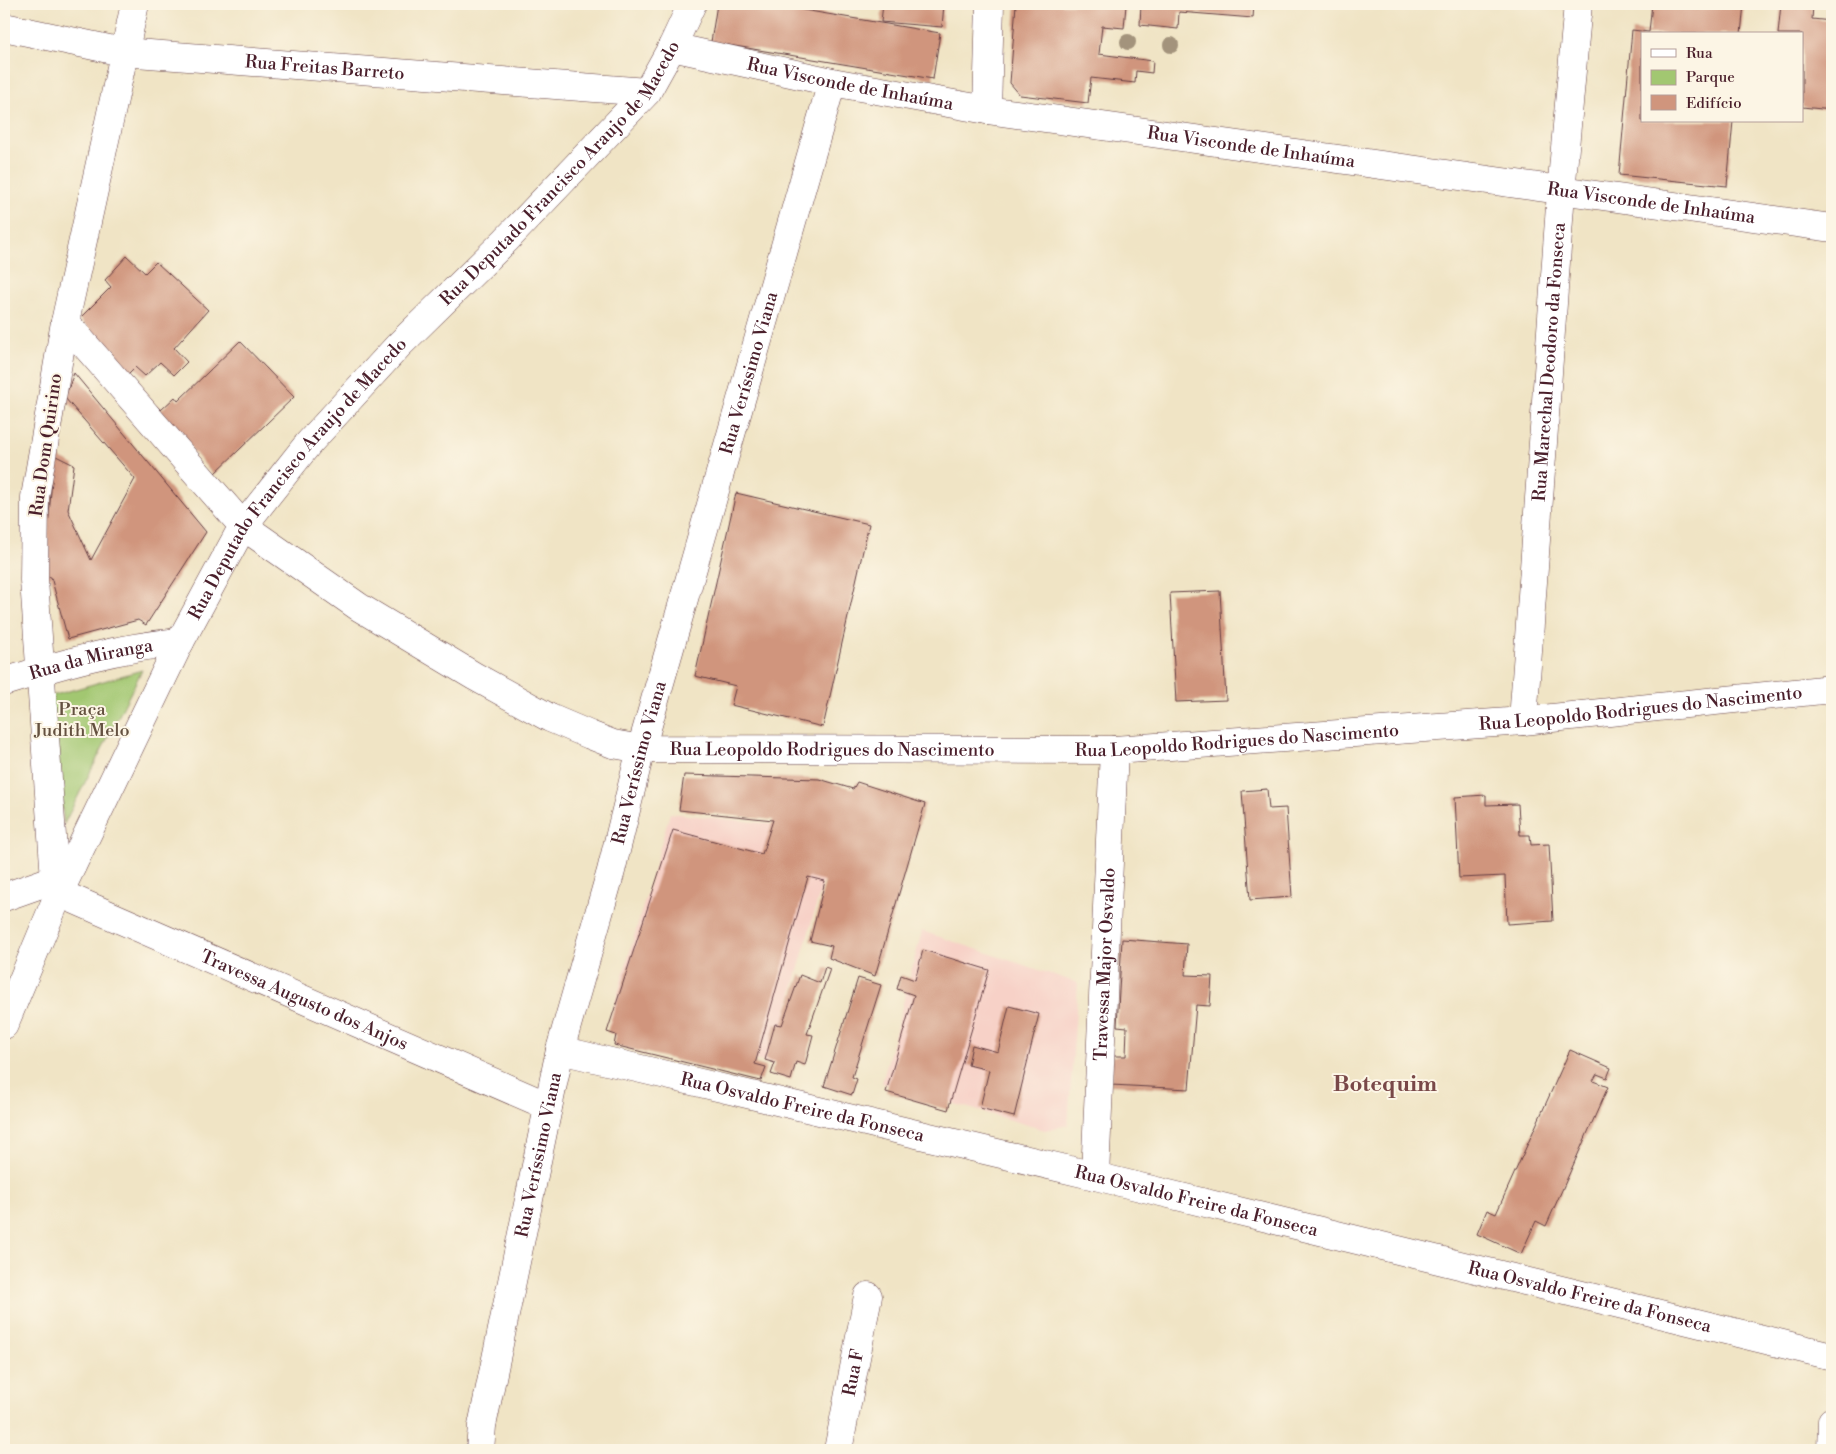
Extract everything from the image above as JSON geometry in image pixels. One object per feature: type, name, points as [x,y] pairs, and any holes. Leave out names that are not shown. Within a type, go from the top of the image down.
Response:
[{"type":"street","name":"Rua Dom Quirino","points":[[57,886],[34,580],[35,497],[65,322],[136,4]]},
{"type":"street","name":"Rua Deputado Francisco Araujo de Macedo","points":[[4,1025],[57,886],[180,642],[242,526],[308,444],[398,346],[506,240],[647,92],[672,47],[692,4]]},
{"type":"street","points":[[987,110],[990,4]]},
{"type":"street","name":"Rua Marechal Deodoro da Fonseca","points":[[1523,721],[1561,192],[1578,4]]},
{"type":"street","name":"Rua Freitas Barreto","points":[[4,28],[124,52],[647,92]]},
{"type":"street","name":"Rua Visconde de Inhaúma","points":[[672,47],[832,82],[987,110],[1561,192],[1832,228]]},
{"type":"street","name":"Rua Veríssimo Viana","points":[[480,1450],[482,1426],[560,1050],[611,871],[641,749],[832,82]]},
{"type":"street","name":"Rua Leopoldo Rodrigues do Nascimento","points":[[65,322],[242,526],[359,607],[474,676],[550,718],[613,744],[641,749],[1114,750],[1523,721],[1832,689]]},
{"type":"street","name":"Rua da Miranga","points":[[4,682],[40,670],[146,645],[180,642]]},
{"type":"street","name":"Travessa Major Osvaldo","points":[[1095,1176],[1114,750]]},
{"type":"street","points":[[4,898],[57,886]]},
{"type":"street","name":"Travessa Augusto dos Anjos","points":[[57,886],[548,1106]]},
{"type":"street","name":"Rua Osvaldo Freire da Fonseca","points":[[560,1050],[1095,1176],[1832,1356]]},
{"type":"street","name":"Rua F","points":[[845,1449],[868,1296]]},
{"type":"street","points":[[1831,1450],[1832,1421]]},
{"type":"shaded area","points":[[670,813],[837,831],[772,1064],[608,1027]]},
{"type":"shaded area","points":[[922,931],[1078,983],[1068,1125],[1045,1130],[882,1083]]},
{"type":"green space","name":"Praça Judith Melo","points":[[142,670],[64,824],[48,697]]},
{"type":"building","points":[[717,4],[768,4],[940,33],[933,79],[711,42]]},
{"type":"building","points":[[883,4],[944,4],[942,27],[881,22]]},
{"type":"building","points":[[1016,4],[1126,5],[1124,28],[1102,26],[1099,54],[1153,61],[1152,73],[1136,71],[1135,83],[1091,78],[1088,103],[1020,95],[1010,83]]},
{"type":"building","points":[[1141,4],[1254,4],[1253,18],[1179,12],[1178,29],[1140,25]]},
{"type":"building","points":[[1652,4],[1744,4],[1741,32],[1649,32]]},
{"type":"building","points":[[1781,4],[1813,6],[1812,19],[1832,21],[1832,110],[1804,107],[1804,32],[1778,32]]},
{"type":"building","points":[[1632,30],[1649,32],[1641,32],[1641,122],[1733,122],[1727,186],[1619,175]]},
{"type":"building","points":[[127,256],[145,273],[156,262],[208,310],[174,348],[187,362],[174,375],[160,362],[145,376],[135,367],[127,375],[88,336],[92,332],[79,319],[111,287],[105,280]]},
{"type":"building","points":[[240,341],[294,397],[213,475],[156,405],[161,410],[175,397],[178,401]]},
{"type":"building","points":[[74,373],[206,532],[146,625],[138,620],[68,639],[51,577],[44,576],[54,455],[74,465],[68,510],[91,560],[135,479],[65,398]]},
{"type":"building","points":[[736,493],[869,524],[823,727],[731,705],[736,686],[695,676]]},
{"type":"building","points":[[1220,591],[1226,700],[1176,702],[1170,593]]},
{"type":"building","points":[[684,775],[819,779],[853,789],[857,782],[925,804],[875,976],[829,958],[832,946],[810,941],[825,881],[808,877],[755,1064],[766,1067],[761,1081],[614,1045],[616,1035],[607,1032],[673,830],[762,854],[773,820],[679,810]]},
{"type":"building","points":[[1267,789],[1269,809],[1286,808],[1292,897],[1250,900],[1242,791]]},
{"type":"building","points":[[1486,795],[1486,805],[1518,804],[1520,835],[1530,835],[1531,845],[1549,844],[1553,921],[1507,924],[1505,876],[1459,878],[1455,797]]},
{"type":"building","points":[[1122,939],[1187,944],[1185,975],[1212,976],[1210,1006],[1196,1005],[1189,1089],[1111,1085],[1112,1056],[1126,1056],[1127,1027],[1117,1026]]},
{"type":"building","points":[[923,950],[989,970],[948,1110],[886,1092],[914,995],[897,989],[901,975],[915,980]]},
{"type":"building","points":[[825,967],[830,969],[807,1034],[813,1035],[805,1065],[796,1062],[791,1080],[771,1074],[775,1063],[765,1060],[775,1024],[782,1025],[800,975],[820,983]]},
{"type":"building","points":[[858,978],[881,985],[852,1077],[857,1079],[852,1095],[824,1086]]},
{"type":"building","points":[[1009,1006],[1039,1014],[1014,1117],[980,1108],[989,1070],[968,1065],[972,1045],[998,1052]]},
{"type":"building","points":[[1570,1050],[1611,1068],[1607,1078],[1597,1074],[1593,1081],[1608,1087],[1546,1226],[1536,1221],[1521,1254],[1477,1234],[1487,1210],[1496,1214]]},
{"type":"district","name":"Botequim","points":[[1385,1084]]}]
